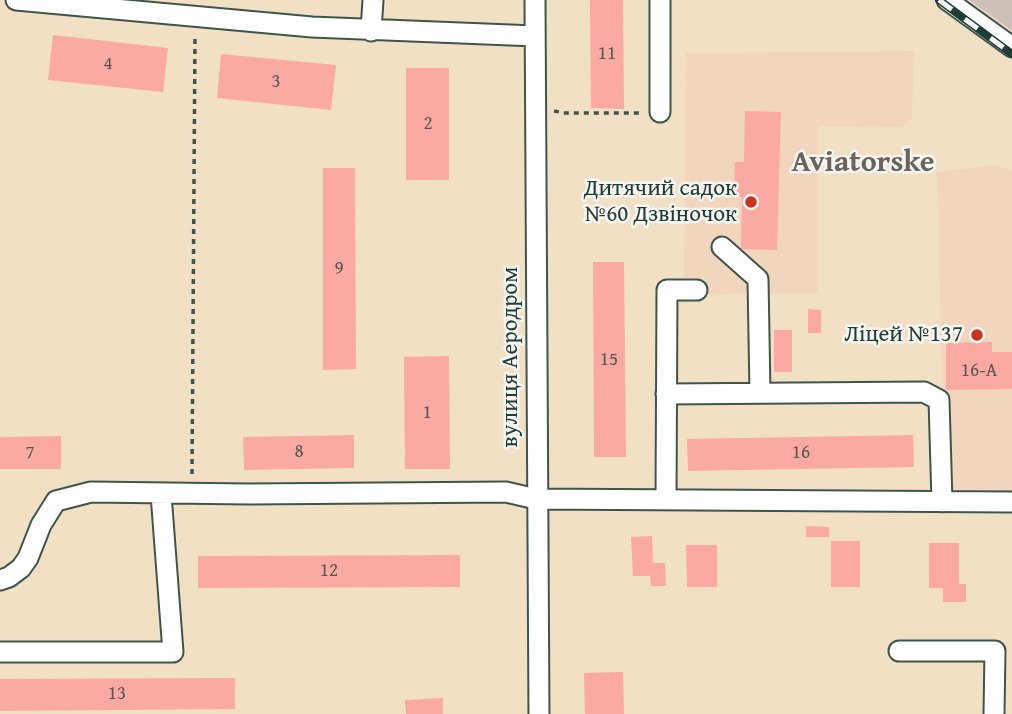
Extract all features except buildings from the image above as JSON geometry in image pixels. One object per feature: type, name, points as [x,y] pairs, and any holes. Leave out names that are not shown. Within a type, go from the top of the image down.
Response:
[{"type":"street","points":[[16,0],[371,31],[535,36]]},
{"type":"street","points":[[371,31],[373,0]]},
{"type":"street","name":"вулиця Аеродром","points":[[535,0],[539,714]]},
{"type":"street","points":[[660,0],[660,112]]},
{"type":"street","points":[[947,0],[1012,47]]},
{"type":"street","points":[[722,247],[758,279],[760,393]]},
{"type":"street","points":[[666,500],[667,290],[697,290]]},
{"type":"street","points":[[666,394],[924,392],[939,400],[942,502]]},
{"type":"street","points":[[0,580],[21,568],[28,558],[41,525],[56,501],[91,492],[506,492],[536,499],[1012,502]]},
{"type":"street","points":[[0,652],[173,652],[161,494]]},
{"type":"street","points":[[899,651],[995,651],[994,714]]},
{"type":"path","points":[[192,494],[195,17]]},
{"type":"path","points":[[535,107],[565,113],[660,112]]},
{"type":"shaded area","points":[[969,0],[1012,0],[1012,31]]},
{"type":"shaded area","name":"Дитячий садок №60 Дзвіночок","points":[[914,51],[912,118],[903,127],[818,126],[818,293],[706,294],[706,279],[684,278],[686,53]]},
{"type":"shaded area","name":"Ліцей №137","points":[[996,165],[1012,171],[1012,499],[945,497],[937,172]]},
{"type":"railway","points":[[939,0],[1012,54]]},
{"type":"place","name":"Дитячий садок №60 Дзвіночок","points":[[751,202]]},
{"type":"place","name":"Ліцей №137","points":[[977,335]]},
{"type":"district","name":"Aviatorske","points":[[863,163]]}]
